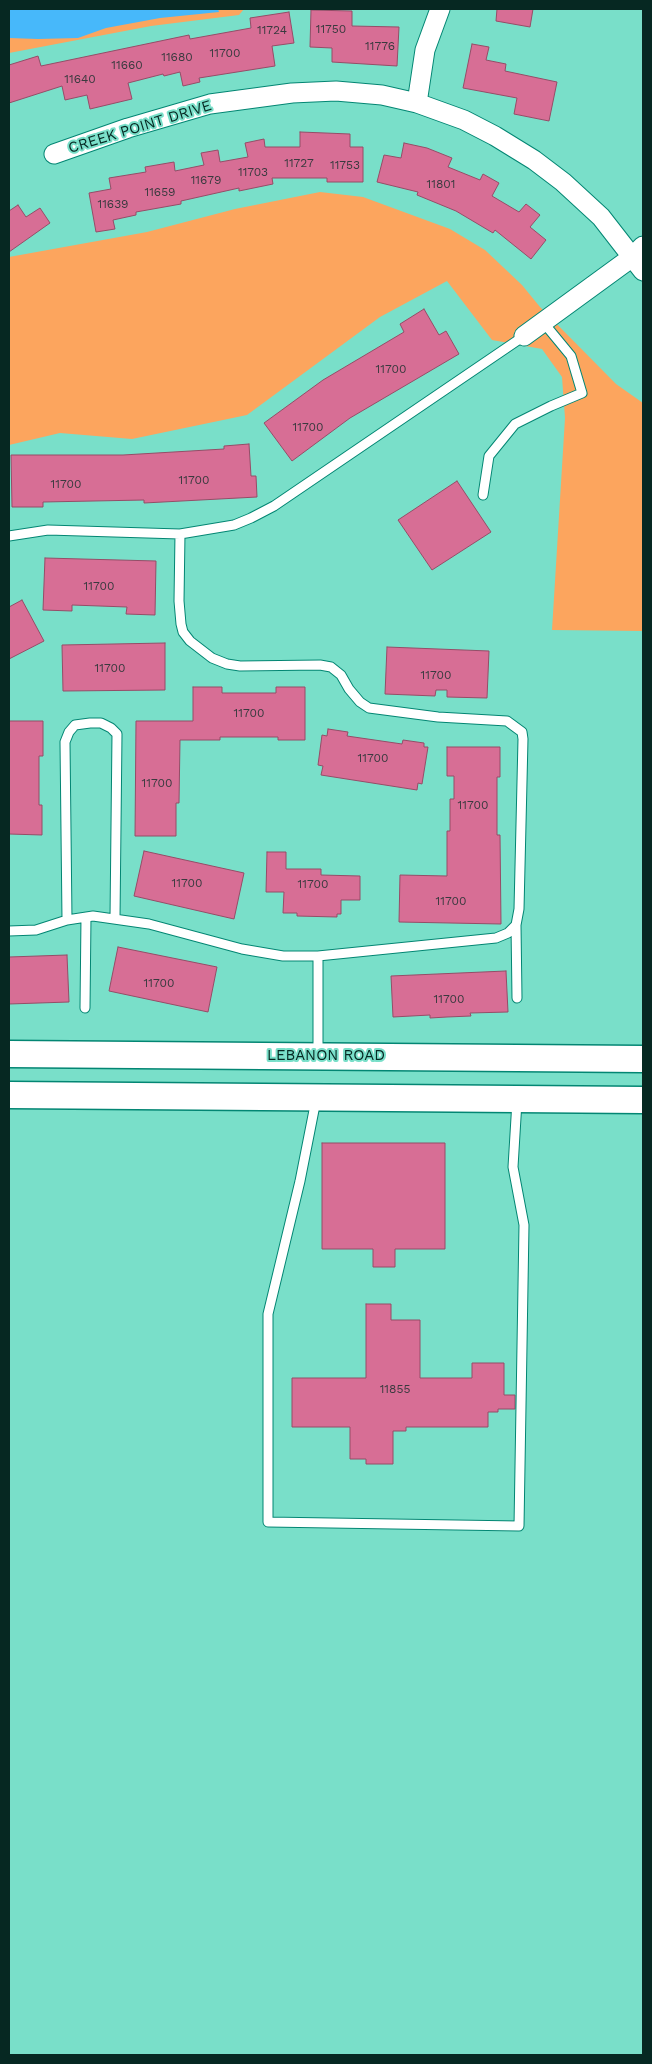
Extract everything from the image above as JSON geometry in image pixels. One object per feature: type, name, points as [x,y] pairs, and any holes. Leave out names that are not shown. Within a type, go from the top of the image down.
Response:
[{"type":"main road","name":"LEBANON ROAD","points":[[9,1054],[643,1059]]},
{"type":"main road","points":[[317,1097],[318,1056]]},
{"type":"main road","points":[[9,1095],[643,1100]]},
{"type":"street","points":[[417,103],[424,56],[440,9]]},
{"type":"street","name":"CREEK POINT DRIVE","points":[[54,154],[128,128],[210,104],[272,94],[355,92],[382,95],[417,103],[464,120],[534,160],[563,182],[601,217],[639,258]]},
{"type":"street","points":[[524,336],[639,258]]},
{"type":"lane","points":[[483,494],[489,456],[516,424],[582,393],[571,356],[543,322]]},
{"type":"lane","points":[[9,536],[48,530],[180,534],[234,525],[274,506],[524,336]]},
{"type":"lane","points":[[180,534],[179,601],[181,624],[190,641],[212,658],[227,664],[240,666],[332,667],[341,675],[349,689],[360,702],[369,708],[438,717],[507,721],[522,732],[519,909],[516,924],[516,998]]},
{"type":"lane","points":[[67,920],[65,742],[69,732],[75,726],[90,723],[101,723],[111,728],[117,734],[115,918]]},
{"type":"lane","points":[[9,931],[36,930],[67,920],[86,917],[115,918],[149,924],[242,949],[283,956],[318,956],[496,938],[508,932],[516,924]]},
{"type":"lane","points":[[85,1008],[86,917]]},
{"type":"lane","points":[[318,956],[318,1056]]},
{"type":"lane","points":[[317,1097],[300,1181],[268,1314],[268,1522],[519,1526],[524,1224],[513,1167],[517,1099]]},
{"type":"shaded area","points":[[9,9],[244,9],[239,15],[151,26],[9,53]]},
{"type":"shaded area","points":[[320,192],[363,197],[450,229],[485,250],[522,285],[540,307],[616,384],[643,403],[643,631],[552,630],[565,418],[562,377],[542,349],[492,340],[447,281],[380,317],[247,415],[132,439],[60,433],[9,445],[9,257],[147,232],[235,209]]},
{"type":"water","points":[[9,9],[218,9],[219,12],[160,18],[106,28],[78,38],[38,39],[9,38]]},
{"type":"building","points":[[497,9],[533,9],[530,27],[496,21]]},
{"type":"building","points":[[311,10],[352,11],[352,26],[399,27],[397,66],[332,62],[332,48],[310,47]]},
{"type":"building","points":[[289,12],[294,43],[272,46],[275,66],[199,78],[200,82],[183,86],[180,72],[164,76],[163,74],[128,83],[132,99],[90,109],[87,95],[65,100],[62,86],[9,103],[9,65],[38,56],[41,66],[189,35],[190,39],[251,28],[250,18]]},
{"type":"building","points":[[472,44],[489,47],[486,60],[506,64],[505,71],[557,82],[549,121],[514,114],[517,98],[463,88]]},
{"type":"building","points":[[300,132],[350,134],[350,147],[363,147],[363,182],[327,182],[327,178],[272,178],[273,184],[239,191],[239,188],[181,201],[181,204],[136,212],[136,215],[113,220],[115,229],[96,232],[89,193],[111,189],[109,178],[146,172],[145,167],[174,162],[175,171],[204,165],[201,153],[218,150],[220,162],[248,157],[245,143],[264,139],[265,147],[300,147]]},
{"type":"building","points":[[404,143],[427,148],[452,158],[448,167],[480,180],[483,174],[499,183],[492,196],[519,212],[526,204],[540,215],[530,227],[546,240],[531,259],[495,230],[493,233],[456,211],[417,195],[418,192],[377,182],[384,155],[401,158]]},
{"type":"building","points":[[18,205],[26,217],[40,208],[50,223],[9,252],[9,211]]},
{"type":"building","points":[[424,309],[439,335],[446,331],[459,354],[350,418],[292,461],[264,423],[323,380],[404,332],[400,324]]},
{"type":"building","points":[[249,444],[251,476],[256,476],[257,497],[144,503],[144,500],[43,502],[43,507],[12,507],[11,455],[123,455],[224,449],[224,446]]},
{"type":"building","points":[[457,481],[491,532],[432,570],[398,520]]},
{"type":"building","points":[[45,558],[156,561],[155,615],[126,614],[127,607],[72,605],[72,611],[43,610]]},
{"type":"building","points":[[22,600],[44,641],[9,659],[9,607]]},
{"type":"building","points":[[165,643],[165,690],[63,691],[62,645]]},
{"type":"building","points":[[387,647],[489,651],[487,698],[447,697],[447,690],[436,690],[435,696],[385,694]]},
{"type":"building","points":[[193,687],[222,687],[222,693],[276,693],[276,687],[305,687],[305,740],[278,740],[278,737],[220,737],[220,740],[180,740],[179,803],[176,803],[176,836],[135,836],[136,721],[193,721]]},
{"type":"building","points":[[9,721],[43,721],[43,756],[39,756],[39,805],[42,805],[42,835],[9,834]]},
{"type":"building","points":[[328,729],[348,732],[347,736],[402,744],[403,740],[424,743],[424,747],[428,747],[422,784],[418,783],[417,790],[321,775],[323,766],[318,765],[322,735],[327,736]]},
{"type":"building","points":[[447,747],[500,747],[500,777],[497,777],[497,835],[500,835],[501,924],[399,922],[400,875],[447,876],[447,831],[450,831],[450,799],[454,799],[454,776],[447,776]]},
{"type":"building","points":[[144,851],[244,873],[234,919],[134,896]]},
{"type":"building","points":[[267,852],[286,852],[286,869],[321,869],[321,875],[360,876],[360,900],[341,900],[341,914],[337,914],[337,917],[297,916],[297,913],[283,913],[284,892],[266,892]]},
{"type":"building","points":[[118,947],[217,967],[208,1012],[109,991]]},
{"type":"building","points":[[67,955],[69,1002],[9,1004],[9,957]]},
{"type":"building","points":[[506,971],[508,1012],[470,1013],[471,1016],[430,1018],[430,1015],[393,1017],[391,976]]},
{"type":"building","points":[[322,1143],[445,1143],[445,1249],[395,1249],[395,1267],[373,1267],[373,1249],[322,1249]]},
{"type":"building","points":[[366,1304],[391,1304],[391,1320],[420,1320],[420,1378],[472,1378],[472,1363],[504,1363],[504,1395],[515,1395],[515,1409],[498,1409],[498,1412],[488,1412],[488,1427],[406,1427],[406,1431],[393,1431],[393,1464],[366,1464],[366,1459],[350,1459],[350,1427],[292,1427],[292,1378],[366,1378]]}]
